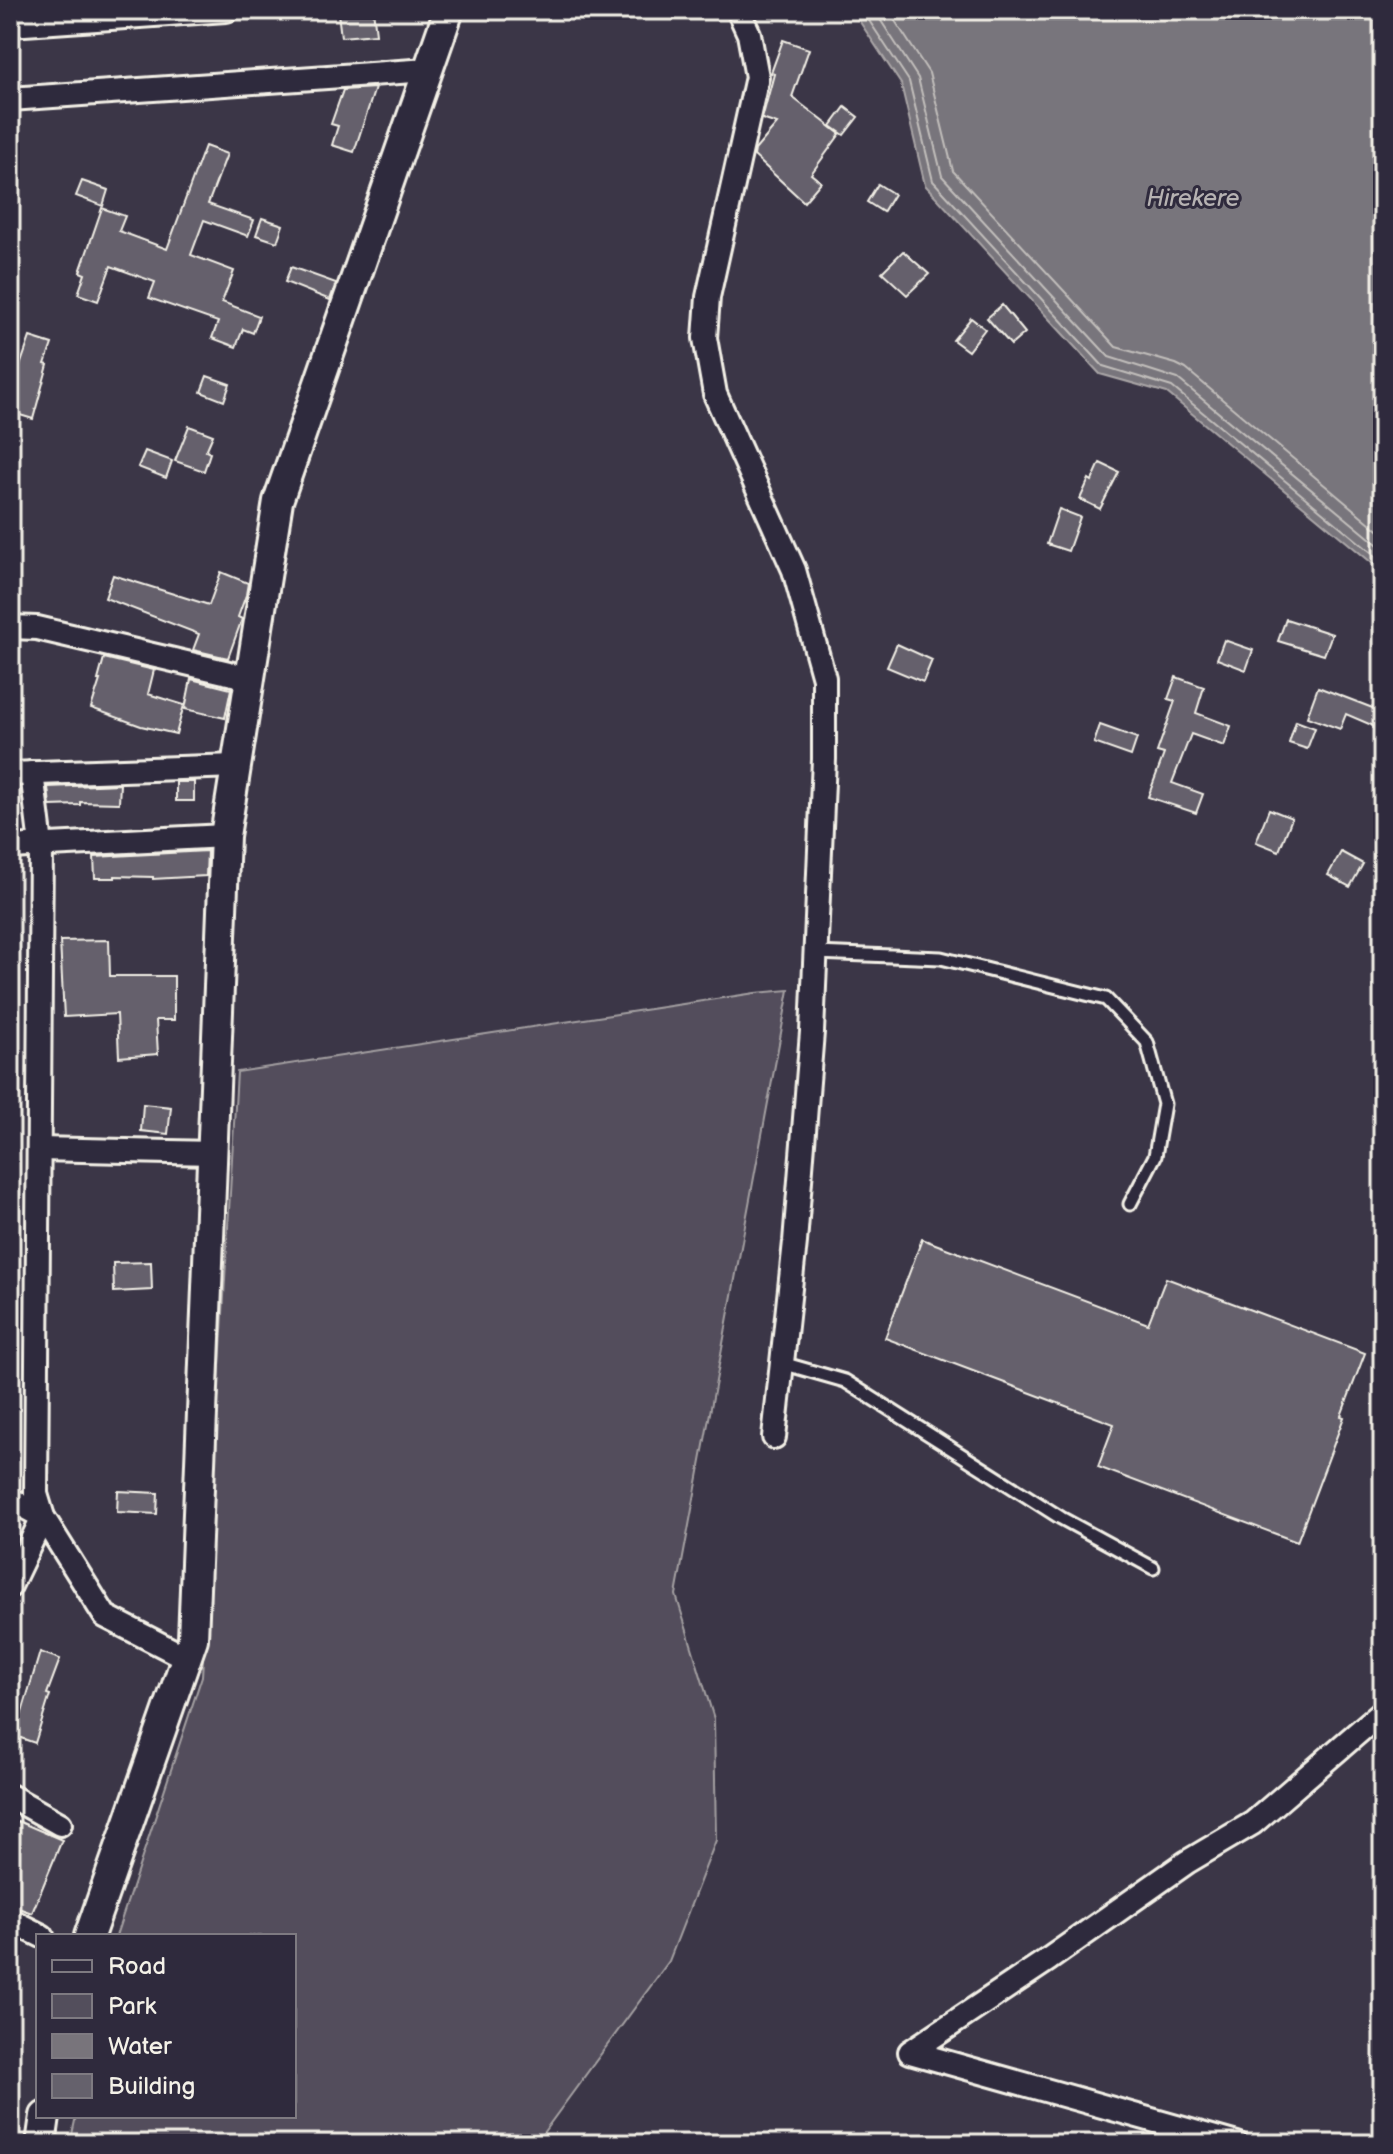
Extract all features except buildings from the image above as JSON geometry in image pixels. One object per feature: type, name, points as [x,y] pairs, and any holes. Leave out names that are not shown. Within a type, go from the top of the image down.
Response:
[{"type":"street","points":[[10,25],[226,10]]},
{"type":"street","points":[[90,1934],[193,1639],[225,836],[278,501],[449,10]]},
{"type":"street","points":[[738,10],[749,34],[757,77],[708,297],[705,338],[715,394],[794,570],[824,678],[824,759],[812,1032],[795,1242],[774,1437]]},
{"type":"street","points":[[10,99],[428,70]]},
{"type":"street","points":[[10,627],[37,628],[250,678]]},
{"type":"street","points":[[187,1656],[105,1616],[43,1517],[36,1494],[41,845],[21,774],[236,766]]},
{"type":"street","points":[[10,847],[225,836]]},
{"type":"street","points":[[39,1149],[213,1153]]},
{"type":"street","points":[[10,1499],[43,1517]]},
{"type":"street","points":[[10,1586],[43,1517]]},
{"type":"street","points":[[1237,2144],[910,2052],[1187,1862],[1253,1823],[1383,1711]]},
{"type":"street","points":[[10,1796],[60,1824]]},
{"type":"street","points":[[10,1920],[38,1934]]},
{"type":"street","points":[[41,2144],[45,2118]]},
{"type":"lane","points":[[816,953],[941,958],[1106,999],[1147,1042],[1164,1104],[1155,1156],[1130,1204]]},
{"type":"lane","points":[[782,1363],[845,1381],[1061,1518],[1153,1568]]},
{"type":"green space","points":[[789,990],[676,1595],[714,1719],[716,1840],[669,1961],[535,2144],[70,2144],[76,2118],[296,2118],[296,1934],[117,1934],[202,1676],[237,1072]]},
{"type":"water","name":"Hirekere","points":[[852,10],[1383,10],[1383,572],[1167,393],[1100,374],[925,185],[901,84]]}]
